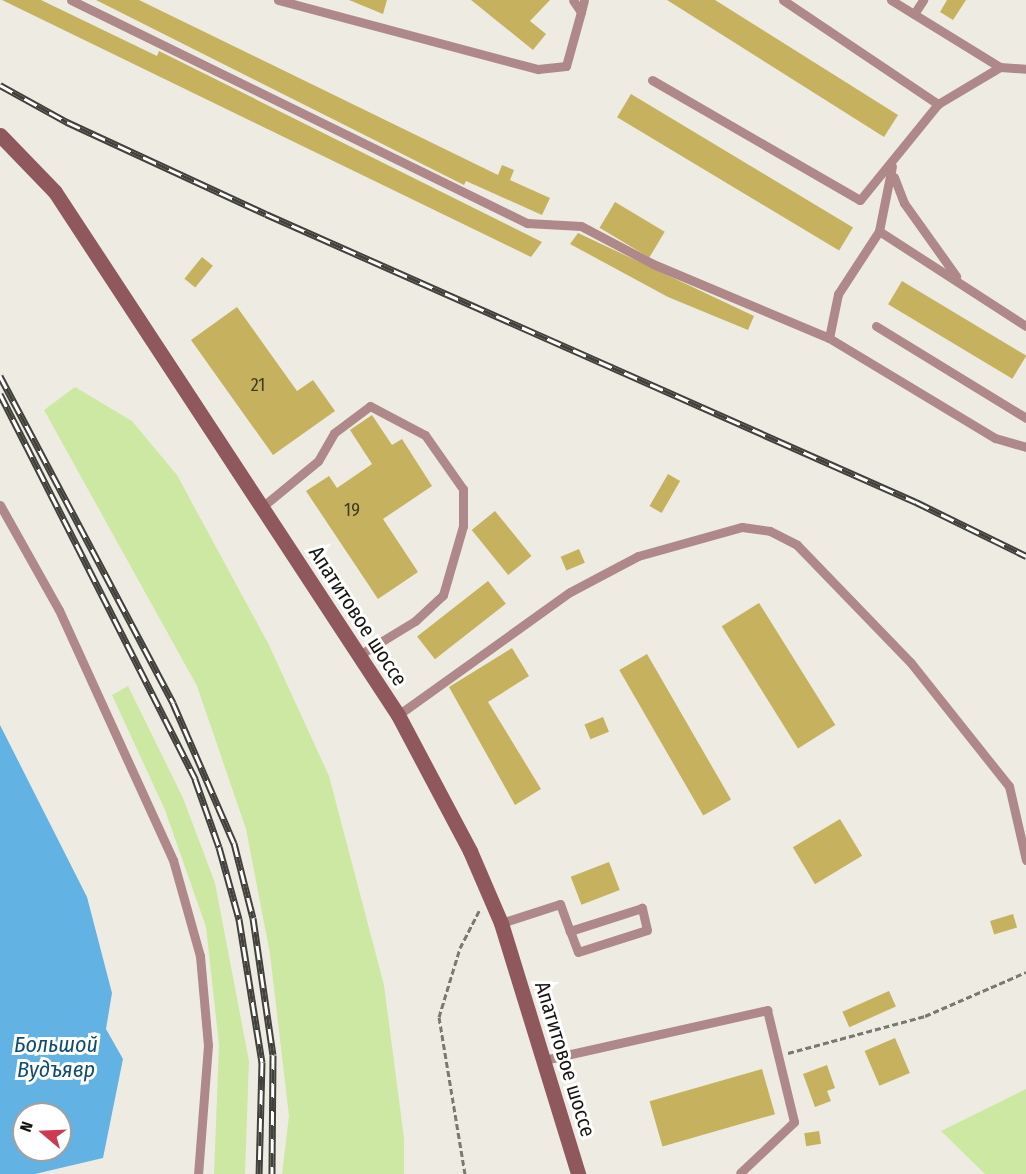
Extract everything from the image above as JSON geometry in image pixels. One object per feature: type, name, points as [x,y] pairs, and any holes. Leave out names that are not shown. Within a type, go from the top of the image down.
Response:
[{"type":"street","name":"Апатитовое шоссе","points":[[0,135],[55,192],[398,715],[501,923],[578,1174]]},
{"type":"lane","points":[[71,0],[527,223],[581,226],[653,264],[829,338],[995,438],[1026,447]]},
{"type":"lane","points":[[278,0],[538,69],[566,66],[584,0]]},
{"type":"lane","points":[[573,0],[581,12]]},
{"type":"lane","points":[[783,0],[938,104]]},
{"type":"lane","points":[[891,0],[1000,67],[1026,69]]},
{"type":"lane","points":[[914,14],[923,0]]},
{"type":"lane","points":[[652,80],[860,200],[892,166],[938,104],[1000,67]]},
{"type":"lane","points":[[829,338],[838,294],[879,231],[892,166]]},
{"type":"lane","points":[[892,166],[904,203],[960,280]]},
{"type":"lane","points":[[879,231],[960,280],[1026,326]]},
{"type":"lane","points":[[876,326],[1026,418]]},
{"type":"lane","points":[[262,507],[318,461],[334,433],[370,406],[425,435],[463,489],[463,526],[443,595],[415,621],[359,655]]},
{"type":"lane","points":[[0,505],[59,610],[174,860],[200,956],[208,1045],[198,1174]]},
{"type":"lane","points":[[398,715],[570,592],[638,556],[742,527],[770,531],[797,545],[911,663],[1009,786],[1026,860]]},
{"type":"lane","points":[[501,923],[560,904],[570,931],[578,952],[647,930],[642,908],[570,931]]},
{"type":"lane","points":[[544,1060],[767,1010],[794,1122],[740,1173]]},
{"type":"path","points":[[465,1174],[439,1017],[460,948],[488,893]]},
{"type":"path","points":[[778,1055],[925,1016],[1026,972]]},
{"type":"green space","points":[[75,387],[132,421],[177,475],[269,645],[329,776],[384,985],[404,1138],[404,1174],[282,1174],[289,1116],[270,954],[246,829],[197,686],[44,410]]},
{"type":"green space","points":[[128,686],[183,798],[215,883],[249,1061],[245,1174],[214,1174],[219,1045],[206,927],[165,810],[112,695]]},
{"type":"green space","points":[[1026,1089],[1026,1174],[985,1174],[941,1131]]},
{"type":"water","name":"Большой Вудъявр","points":[[0,725],[87,897],[112,993],[106,1029],[123,1059],[103,1158],[35,1174],[0,1174]]},
{"type":"building","points":[[2,0],[41,0],[157,56],[159,51],[542,242],[531,257]]},
{"type":"building","points":[[96,0],[139,0],[498,175],[502,165],[514,170],[510,180],[550,198],[542,215],[466,181],[464,185]]},
{"type":"building","points":[[349,0],[387,0],[383,14]]},
{"type":"building","points":[[471,0],[550,0],[530,21],[546,34],[533,50]]},
{"type":"building","points":[[667,0],[715,0],[898,115],[884,137]]},
{"type":"building","points":[[947,0],[966,0],[953,20],[940,12]]},
{"type":"building","points":[[631,94],[853,227],[839,251],[617,117]]},
{"type":"building","points":[[615,202],[665,232],[649,258],[600,228]]},
{"type":"building","points":[[578,233],[754,316],[748,330],[668,297],[570,244]]},
{"type":"building","points":[[202,257],[213,266],[195,288],[184,279]]},
{"type":"building","points":[[902,281],[1026,356],[1012,379],[888,304]]},
{"type":"building","points":[[237,307],[297,391],[313,380],[335,411],[273,455],[191,340]]},
{"type":"building","points":[[372,415],[392,445],[402,439],[432,486],[383,519],[418,572],[378,599],[306,491],[329,476],[337,488],[372,464],[350,430]]},
{"type":"building","points":[[668,474],[680,481],[662,513],[650,506]]},
{"type":"building","points":[[495,511],[532,556],[508,575],[472,530]]},
{"type":"building","points":[[579,549],[585,563],[566,571],[561,557]]},
{"type":"building","points":[[488,581],[506,604],[435,659],[417,636]]},
{"type":"building","points":[[759,603],[835,725],[798,748],[722,626]]},
{"type":"building","points":[[512,648],[529,676],[488,702],[541,789],[515,805],[449,687]]},
{"type":"building","points":[[647,654],[731,799],[703,815],[619,670]]},
{"type":"building","points":[[603,717],[609,732],[590,739],[584,724]]},
{"type":"building","points":[[840,819],[862,856],[815,884],[793,847]]},
{"type":"building","points":[[609,862],[620,890],[581,905],[571,877]]},
{"type":"building","points":[[1013,914],[1017,927],[994,934],[990,921]]},
{"type":"building","points":[[889,991],[896,1007],[849,1027],[842,1012]]},
{"type":"building","points":[[895,1038],[910,1073],[879,1086],[865,1051]]},
{"type":"building","points":[[827,1065],[835,1088],[827,1091],[831,1101],[815,1107],[803,1074]]},
{"type":"building","points":[[762,1069],[775,1114],[662,1146],[650,1101]]},
{"type":"building","points":[[819,1131],[821,1144],[806,1146],[804,1133]]},
{"type":"railway","points":[[0,85],[67,122],[266,214],[916,502],[1026,556]]},
{"type":"railway","points":[[0,376],[173,703],[234,843],[253,918],[273,1055],[272,1174]]},
{"type":"railway","points":[[0,394],[195,779],[219,847],[239,919],[262,1062],[259,1174]]}]
